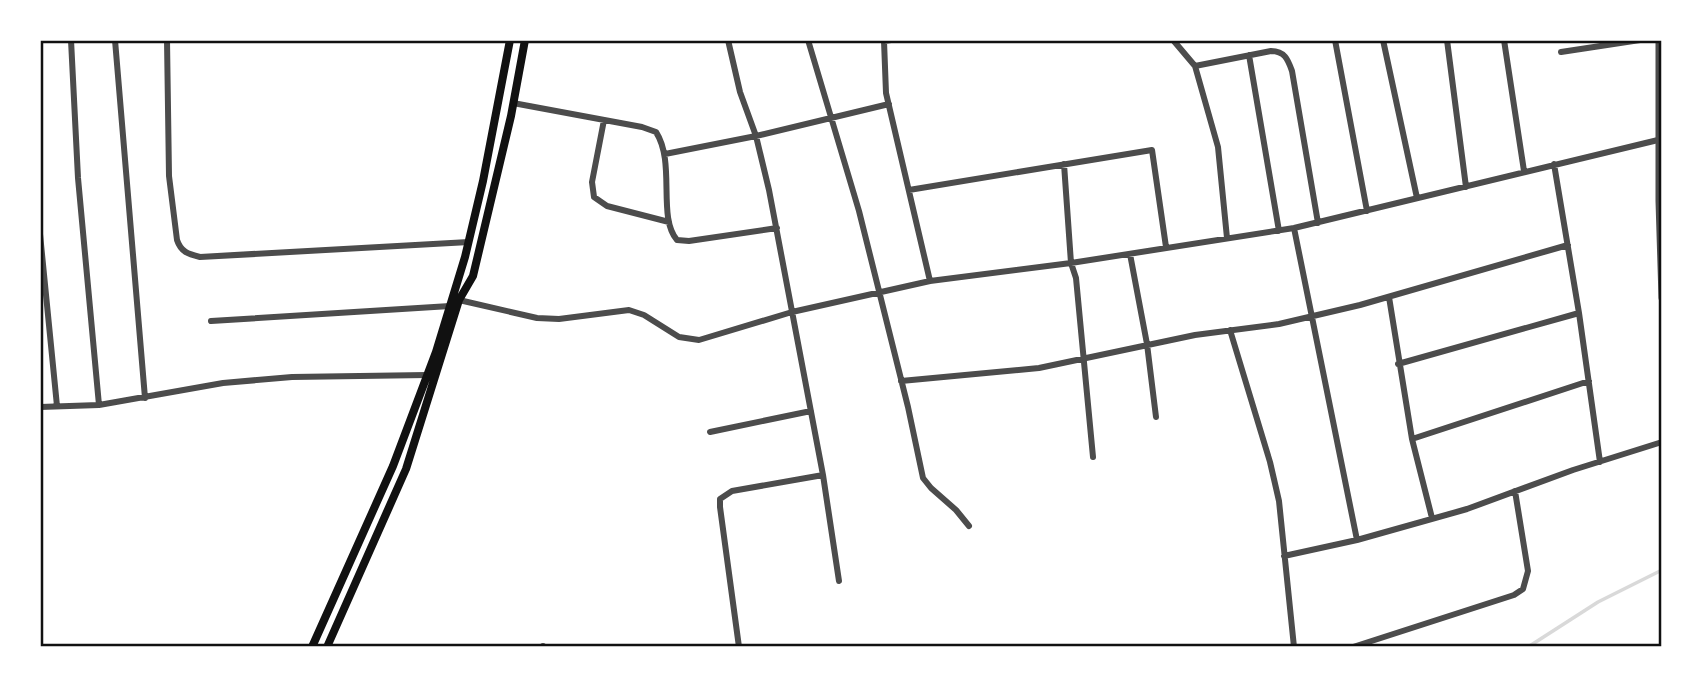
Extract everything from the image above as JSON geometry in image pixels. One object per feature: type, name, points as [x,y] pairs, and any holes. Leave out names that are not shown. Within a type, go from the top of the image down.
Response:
[{"type":"main road","points":[[312,647],[393,466],[450,306],[469,243],[483,181],[510,40]]},
{"type":"main road","points":[[327,647],[406,469],[459,300],[473,276],[525,40]]},
{"type":"street","points":[[71,40],[78,177],[99,405]]},
{"type":"street","points":[[114,40],[145,398]]},
{"type":"street","points":[[167,40],[169,176],[177,240],[180,248],[188,254],[200,257],[469,243]]},
{"type":"street","points":[[727,40],[740,92],[756,136],[777,228],[823,475],[839,581]]},
{"type":"street","points":[[808,40],[859,211],[923,478],[970,526]]},
{"type":"street","points":[[891,40],[884,40],[888,104],[930,281]]},
{"type":"street","points":[[1173,40],[1195,66],[1218,147],[1227,238]]},
{"type":"street","points":[[1335,40],[1367,211]]},
{"type":"street","points":[[1383,40],[1418,198]]},
{"type":"street","points":[[1447,40],[1466,187]]},
{"type":"street","points":[[1504,40],[1524,171]]},
{"type":"street","points":[[1561,52],[1640,40]]},
{"type":"street","points":[[1659,40],[1661,63],[1658,140],[1662,298]]},
{"type":"street","points":[[1195,66],[1249,55],[1270,47],[1283,54],[1292,71],[1318,223]]},
{"type":"street","points":[[1249,55],[1279,231]]},
{"type":"street","points":[[513,103],[642,127],[656,132],[665,154],[668,222],[671,233],[682,242],[777,228]]},
{"type":"street","points":[[665,154],[756,136],[888,104]]},
{"type":"street","points":[[604,120],[592,182],[594,197],[607,206],[668,222]]},
{"type":"street","points":[[459,300],[537,318],[629,310],[644,315],[679,337],[699,340],[792,312],[930,281],[1071,263],[1318,223],[1658,140]]},
{"type":"street","points":[[909,190],[1152,150],[1166,247]]},
{"type":"street","points":[[1063,164],[1071,263],[1076,278],[1093,457]]},
{"type":"street","points":[[1554,164],[1600,461]]},
{"type":"street","points":[[1294,228],[1357,540]]},
{"type":"street","points":[[40,234],[57,406]]},
{"type":"street","points":[[901,381],[1039,368],[1147,344],[1314,317],[1568,245]]},
{"type":"street","points":[[1130,254],[1147,344],[1156,418]]},
{"type":"street","points":[[1389,297],[1412,439],[1432,518]]},
{"type":"street","points":[[211,321],[450,306]]},
{"type":"street","points":[[1398,364],[1579,313]]},
{"type":"street","points":[[1230,330],[1279,500],[1294,647]]},
{"type":"street","points":[[40,407],[99,405],[223,383],[292,377],[427,375]]},
{"type":"street","points":[[1412,439],[1589,381]]},
{"type":"street","points":[[710,432],[811,411]]},
{"type":"street","points":[[1284,556],[1357,540],[1467,509],[1600,461],[1662,442]]},
{"type":"street","points":[[739,647],[720,499],[732,491],[823,475]]},
{"type":"street","points":[[1353,647],[1448,617],[1523,589],[1528,571],[1515,491]]},
{"type":"waterway","points":[[1528,647],[1598,602],[1662,570]]}]
